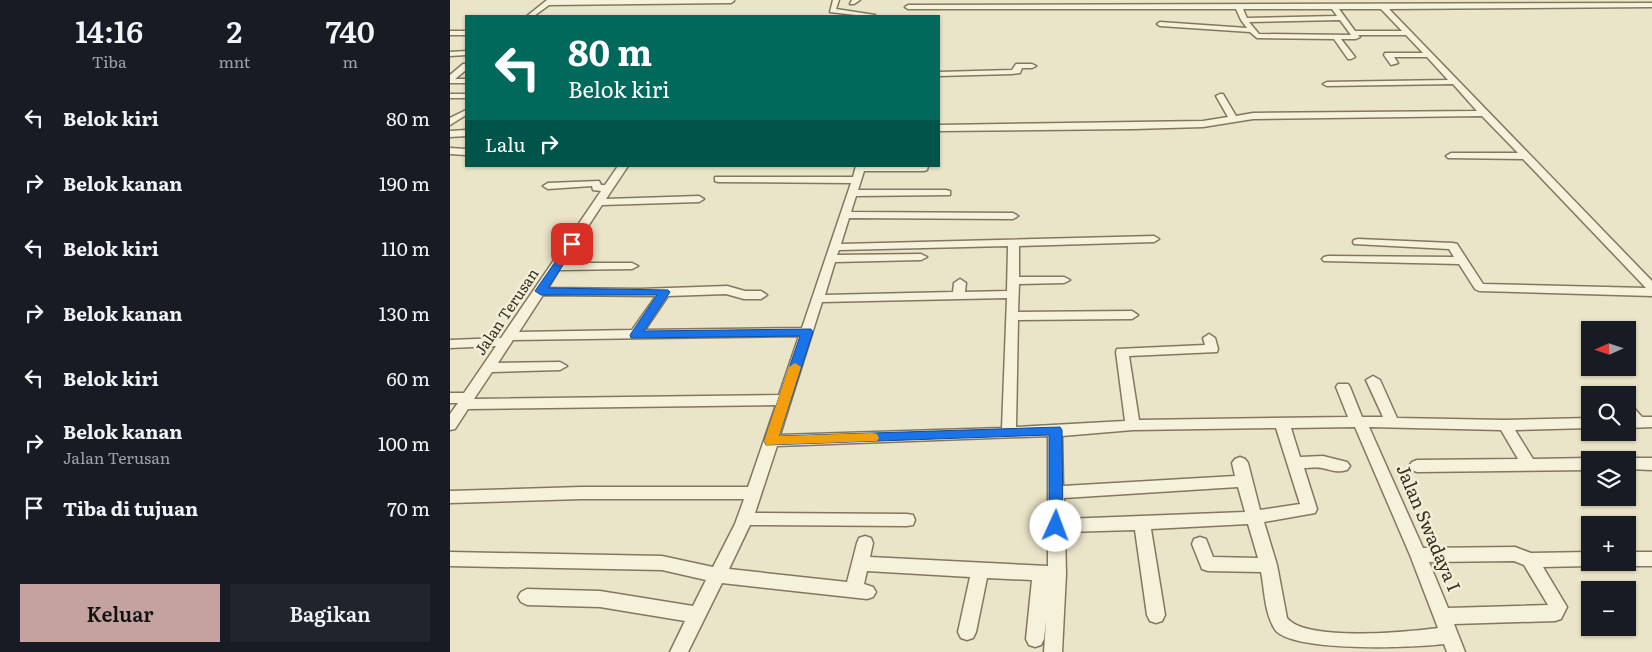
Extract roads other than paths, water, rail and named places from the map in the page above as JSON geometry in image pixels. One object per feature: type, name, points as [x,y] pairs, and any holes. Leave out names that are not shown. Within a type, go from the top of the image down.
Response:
[{"type":"street","points":[[531,15],[549,1],[730,0]]},
{"type":"street","points":[[836,0],[832,11],[872,15]]},
{"type":"street","points":[[1113,0],[1115,5],[1119,7]]},
{"type":"street","points":[[1289,0],[1294,7]]},
{"type":"street","points":[[1239,7],[1244,20],[1257,36],[1355,37],[1343,18],[1324,0]]},
{"type":"street","points":[[1352,0],[1358,7]]},
{"type":"street","points":[[1427,0],[1434,6]]},
{"type":"street","points":[[1453,0],[1460,6]]},
{"type":"street","points":[[1472,0],[1480,6]]},
{"type":"street","points":[[1500,0],[1508,6]]},
{"type":"street","points":[[1532,0],[1541,6]]},
{"type":"street","points":[[1555,0],[1563,6]]},
{"type":"street","points":[[1581,0],[1591,6]]},
{"type":"street","points":[[1606,0],[1615,5]]},
{"type":"street","points":[[1630,0],[1640,5]]},
{"type":"street","points":[[594,12],[603,2]]},
{"type":"street","points":[[909,4],[1119,7],[1239,7],[1247,4],[1294,7],[1305,4],[1333,7],[1652,5]]},
{"type":"street","points":[[1382,7],[1652,288]]},
{"type":"street","points":[[1244,20],[1343,18]]},
{"type":"street","points":[[1160,24],[1251,30]]},
{"type":"street","points":[[450,34],[465,33]]},
{"type":"street","points":[[1354,33],[1406,33]]},
{"type":"street","points":[[1336,37],[1351,57]]},
{"type":"street","points":[[450,54],[465,53]]},
{"type":"street","points":[[1394,63],[1388,55],[1427,55]]},
{"type":"street","points":[[940,74],[1012,72],[1017,71],[1019,66],[1032,66]]},
{"type":"street","points":[[455,76],[465,67]]},
{"type":"street","points":[[1327,84],[1454,82]]},
{"type":"street","points":[[1359,91],[1461,90]]},
{"type":"street","points":[[450,96],[465,96]]},
{"type":"street","points":[[1220,96],[1232,118]]},
{"type":"street","points":[[450,122],[465,112]]},
{"type":"street","points":[[940,128],[1130,126],[1207,123],[1232,118],[1483,113]]},
{"type":"street","points":[[450,134],[465,133]]},
{"type":"street","points":[[450,151],[465,152]]},
{"type":"street","points":[[1451,156],[1524,156]]},
{"type":"street","name":"Jalan Terusan","points":[[450,425],[623,167]]},
{"type":"street","points":[[718,179],[857,177],[924,168]]},
{"type":"street","points":[[857,177],[946,193]]},
{"type":"street","points":[[679,652],[745,519],[857,177]]},
{"type":"street","points":[[548,186],[596,183],[597,188],[609,188]]},
{"type":"street","points":[[600,202],[698,199]]},
{"type":"street","points":[[844,215],[1014,216]]},
{"type":"street","points":[[832,253],[1014,243],[1154,240]]},
{"type":"street","points":[[1358,242],[1452,246],[1479,287],[1652,292]]},
{"type":"street","points":[[1009,434],[1014,243]]},
{"type":"street","points":[[832,253],[921,257]]},
{"type":"street","points":[[1328,259],[1462,261]]},
{"type":"street","points":[[557,268],[632,266]]},
{"type":"street","points":[[817,299],[959,296],[1064,280]]},
{"type":"street","points":[[959,296],[960,282]]},
{"type":"street","points":[[541,291],[664,292],[727,290],[744,295],[761,295]]},
{"type":"street","points":[[635,335],[664,292]]},
{"type":"street","points":[[1012,316],[1132,315]]},
{"type":"street","points":[[450,344],[509,339],[807,332]]},
{"type":"street","points":[[1133,425],[1122,352],[1212,349],[1209,338]]},
{"type":"street","points":[[489,368],[560,366]]},
{"type":"street","points":[[1373,380],[1392,422]]},
{"type":"street","name":"Jalan Swadaya I","points":[[1344,387],[1418,555],[1456,652]]},
{"type":"street","points":[[450,398],[466,401],[783,400]]},
{"type":"street","points":[[771,441],[1009,434],[1133,425],[1358,422],[1505,425],[1581,424]]},
{"type":"street","points":[[1056,526],[1254,516],[1309,509],[1282,423]]},
{"type":"street","points":[[1505,425],[1529,465]]},
{"type":"street","points":[[1047,643],[1049,574],[1056,526],[1055,430]]},
{"type":"street","points":[[1295,463],[1323,462],[1332,466],[1342,466]]},
{"type":"street","points":[[1240,463],[1269,565],[1279,622],[1295,636],[1345,641],[1427,638],[1448,635]]},
{"type":"street","points":[[1418,466],[1581,464]]},
{"type":"street","points":[[1636,464],[1652,464]]},
{"type":"street","points":[[1057,492],[1244,481]]},
{"type":"street","points":[[450,497],[581,493],[753,493]]},
{"type":"street","points":[[745,519],[907,520]]},
{"type":"street","points":[[1142,523],[1156,615]]},
{"type":"street","points":[[450,559],[662,563],[717,575],[861,588],[860,564],[866,543]]},
{"type":"street","points":[[1200,544],[1208,564],[1269,565]]},
{"type":"street","points":[[1418,555],[1514,554],[1530,560],[1581,560]]},
{"type":"street","points":[[1636,559],[1652,559]]},
{"type":"street","points":[[1443,616],[1555,613],[1558,607],[1530,560]]},
{"type":"street","points":[[860,564],[1049,574]]},
{"type":"street","points":[[967,632],[980,569]]},
{"type":"street","points":[[527,597],[600,599],[702,608]]}]
